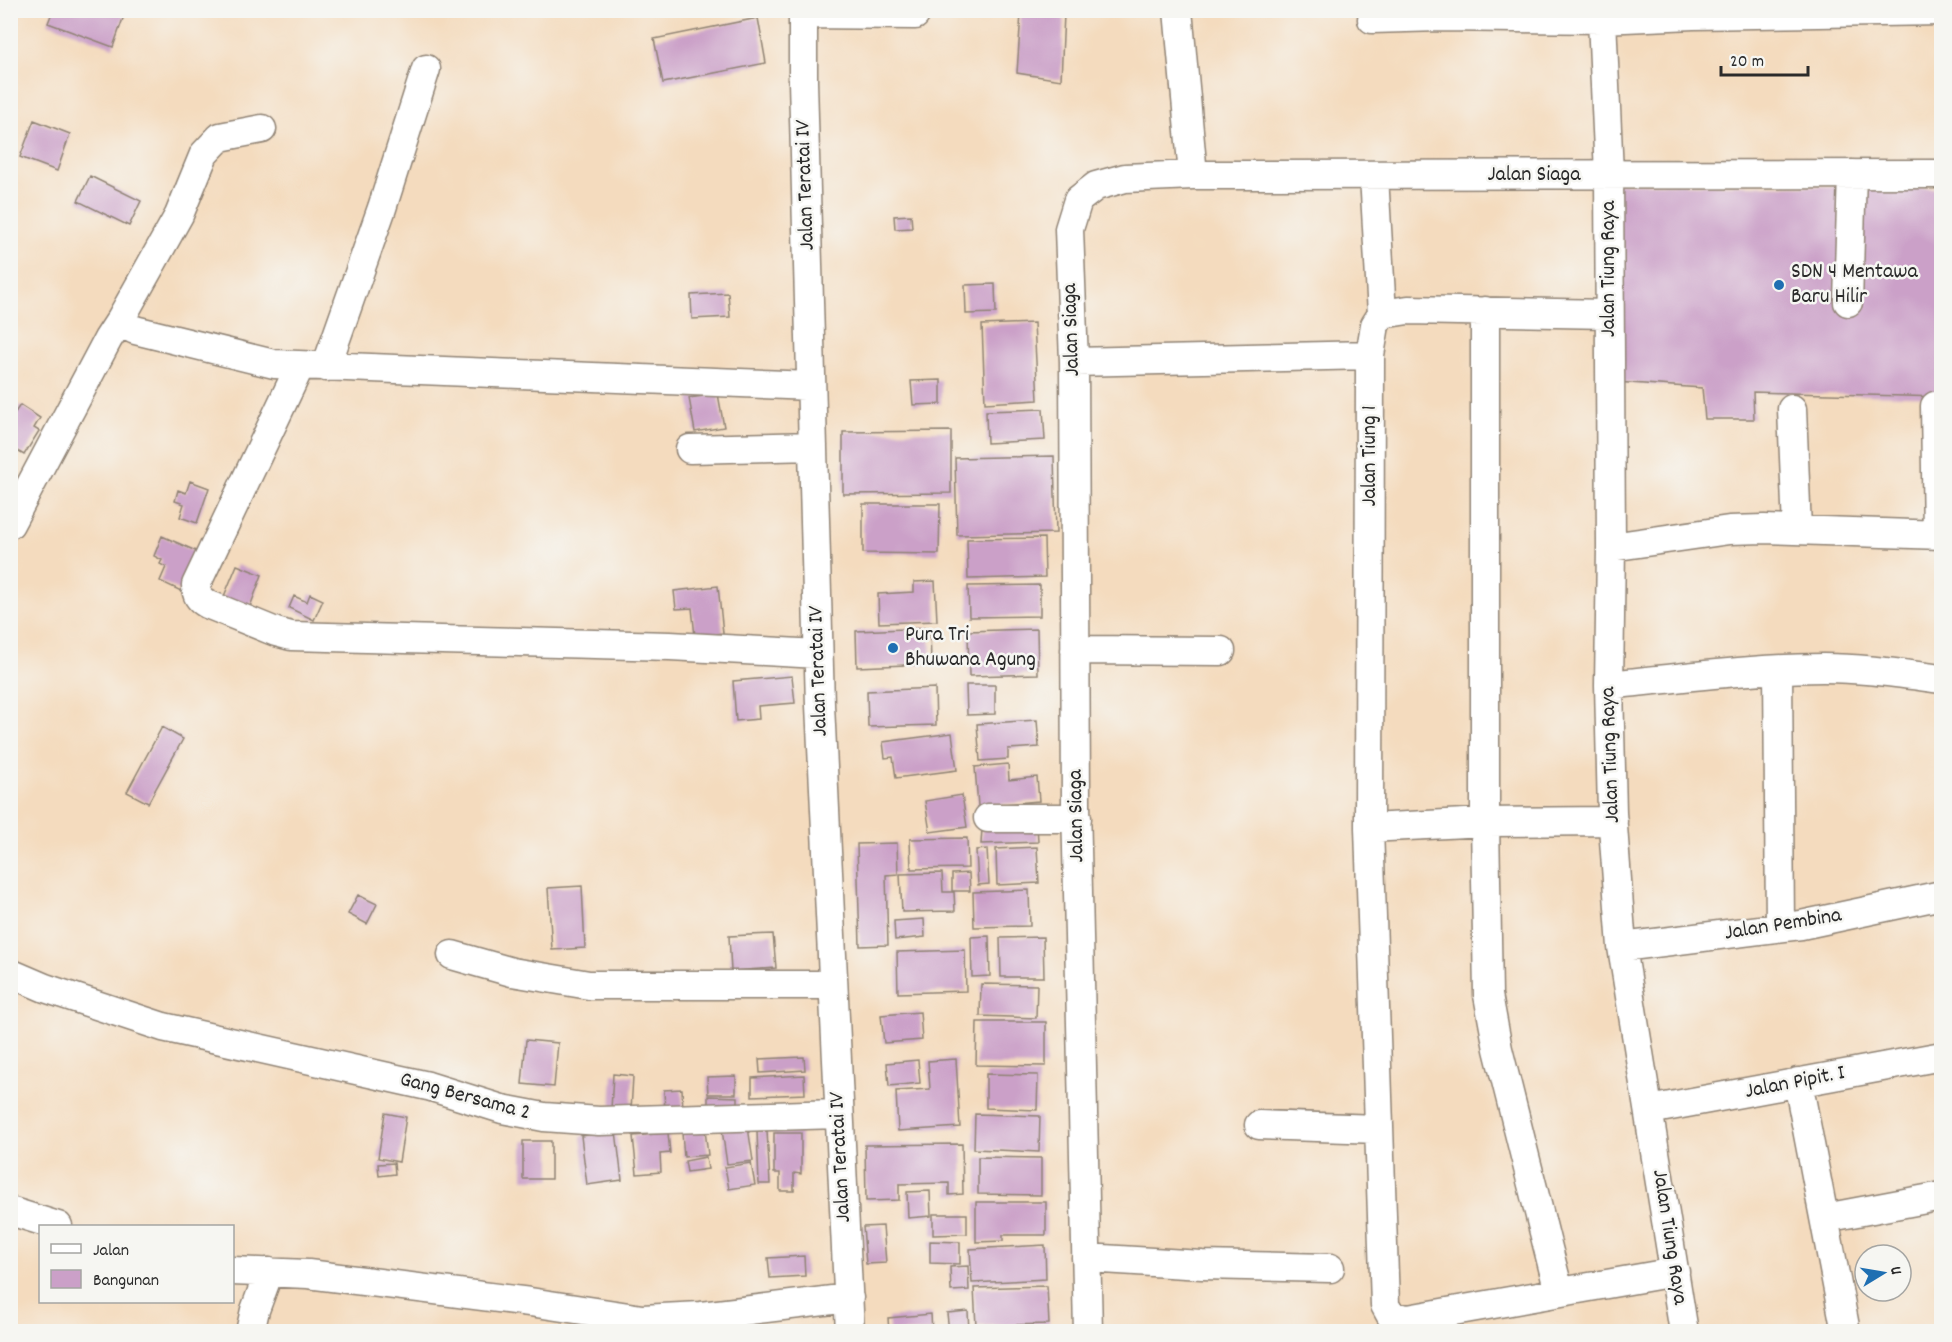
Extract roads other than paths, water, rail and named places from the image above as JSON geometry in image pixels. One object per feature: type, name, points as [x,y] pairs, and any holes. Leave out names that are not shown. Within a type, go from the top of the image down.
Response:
[{"type":"street","points":[[803,12],[915,15],[918,10]]},
{"type":"street","points":[[1178,10],[1193,175]]},
{"type":"street","points":[[1372,19],[1440,14],[1602,18],[1693,13],[1941,11]]},
{"type":"street","name":"Jalan Teratai IV","points":[[803,12],[818,654],[850,1332]]},
{"type":"street","name":"Jalan Tiung Raya","points":[[1602,18],[1609,174],[1611,547],[1609,685],[1613,821],[1622,946],[1684,1332]]},
{"type":"street","points":[[426,69],[382,208],[313,366],[196,585],[196,592],[200,599],[207,604],[291,636],[659,646],[818,654]]},
{"type":"street","points":[[10,524],[108,339],[178,214],[204,154],[220,136],[262,129]]},
{"type":"street","points":[[1848,302],[1852,174]]},
{"type":"street","name":"Jalan Siaga","points":[[1088,1332],[1077,818],[1074,362],[1069,229],[1078,200],[1096,186],[1125,178],[1193,175],[1941,174]]},
{"type":"street","points":[[1374,176],[1382,314],[1408,309],[1608,314]]},
{"type":"street","points":[[1485,311],[1485,822],[1488,995],[1492,1020],[1559,1292],[1675,1272]]},
{"type":"street","name":"Jalan Tiung 1","points":[[1382,314],[1375,325],[1370,355],[1369,828],[1386,1305],[1391,1317],[1408,1319],[1559,1292]]},
{"type":"street","points":[[119,322],[135,330],[274,364],[811,386]]},
{"type":"street","points":[[1074,362],[1370,355]]},
{"type":"street","points":[[1611,547],[1729,530],[1939,535],[1935,406]]},
{"type":"street","points":[[1792,409],[1797,530]]},
{"type":"street","points":[[690,448],[813,446]]},
{"type":"street","points":[[1076,650],[1221,651]]},
{"type":"street","points":[[1609,685],[1778,670],[1862,669],[1941,679]]},
{"type":"street","points":[[1778,670],[1780,927]]},
{"type":"street","points":[[988,818],[1077,818]]},
{"type":"street","points":[[1369,828],[1485,822],[1613,821]]},
{"type":"street","name":"Jalan Pembina","points":[[1622,946],[1801,925],[1941,895]]},
{"type":"street","points":[[452,955],[512,972],[589,985],[833,985]]},
{"type":"street","name":"Gang Bersama 2","points":[[10,973],[45,988],[124,1015],[203,1037],[406,1080],[502,1109],[544,1118],[599,1121],[839,1114]]},
{"type":"street","name":"Jalan Pipit. I","points":[[1649,1110],[1941,1056]]},
{"type":"street","points":[[1798,1082],[1846,1332]]},
{"type":"street","points":[[1259,1125],[1379,1129]]},
{"type":"street","points":[[1825,1218],[1941,1196]]},
{"type":"street","points":[[10,1211],[52,1225]]},
{"type":"street","points":[[1086,1258],[1330,1268]]},
{"type":"street","points":[[234,1271],[308,1274],[530,1302],[642,1319],[674,1319],[849,1298]]},
{"type":"street","points":[[250,1332],[255,1310],[269,1272]]},
{"type":"place","name":"SDN 4 Mentawa Baru Hilir","points":[[1779,285]]},
{"type":"place","name":"Pura Tri Bhuwana Agung","points":[[893,648]]}]
